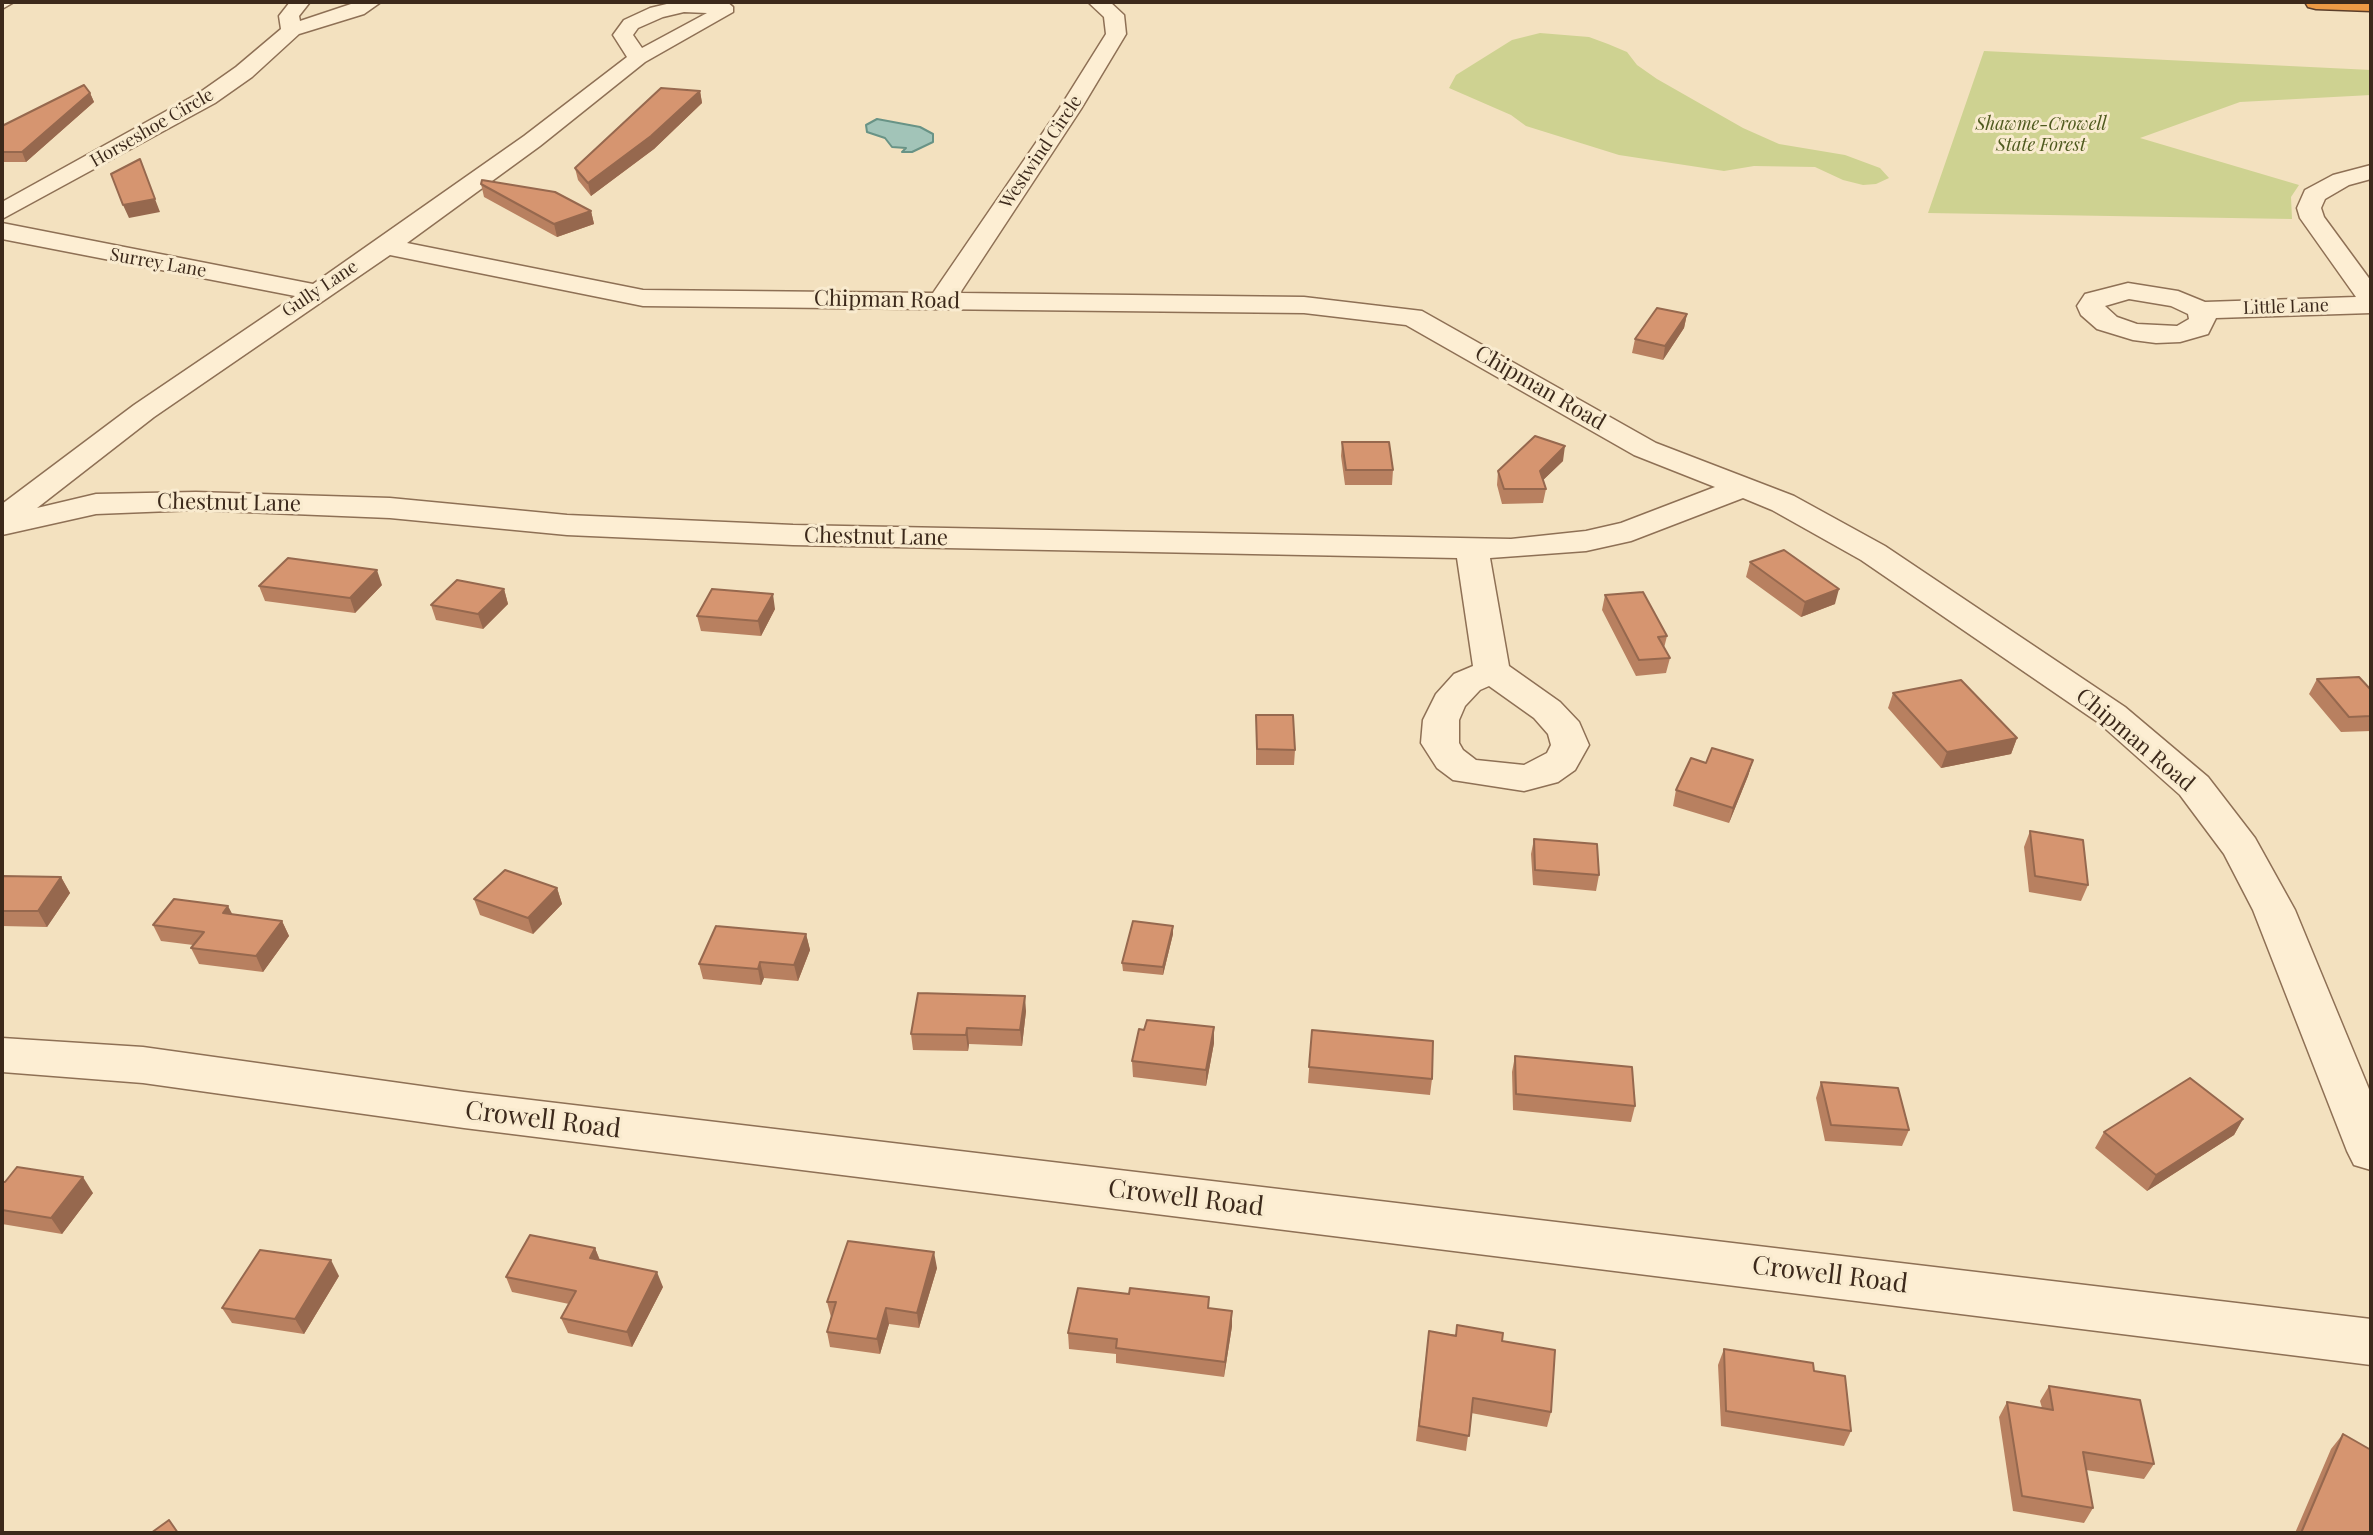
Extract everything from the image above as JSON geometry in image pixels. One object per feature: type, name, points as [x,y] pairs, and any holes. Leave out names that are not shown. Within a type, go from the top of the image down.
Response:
[{"type":"highway","points":[[2316,2],[2371,4]]},
{"type":"street","points":[[292,30],[289,16],[300,2]]},
{"type":"street","name":"Horseshoe Circle","points":[[2,212],[207,98],[244,72],[292,30],[357,10],[371,2]]},
{"type":"street","name":"Westwind Circle","points":[[941,301],[1070,109],[1116,34],[1114,15],[1098,2]]},
{"type":"street","name":"Gully Lane","points":[[638,58],[623,35],[631,24],[657,12],[684,6],[730,5]]},
{"type":"street","name":"Gully Lane","points":[[2,522],[144,411],[386,246],[536,138],[638,58],[723,12],[730,5]]},
{"type":"street","points":[[2371,172],[2341,180],[2314,195],[2309,208],[2312,218],[2371,302]]},
{"type":"street","name":"Surrey Lane","points":[[2,231],[98,253],[315,292]]},
{"type":"street","name":"Chipman Road","points":[[386,246],[643,298],[1304,305],[1412,317],[1645,449],[1783,503],[1873,553],[2112,715],[2194,786],[2241,848],[2274,910],[2371,1151]]},
{"type":"street","name":"Little Lane","points":[[2201,310],[2371,302]]},
{"type":"street","name":"Chestnut Lane","points":[[2,522],[96,504],[196,501],[390,508],[567,525],[793,535],[1472,549],[1546,545],[1631,531],[1743,487]]},
{"type":"street","points":[[1472,549],[1492,671]]},
{"type":"street","name":"Crowell Road","points":[[2,1055],[143,1065],[479,1112],[2371,1342]]},
{"type":"green space","points":[[1540,33],[1589,37],[1608,44],[1627,52],[1637,65],[1657,79],[1743,128],[1779,144],[1845,155],[1880,168],[1889,178],[1876,184],[1863,185],[1815,167],[1754,166],[1724,171],[1619,155],[1526,126],[1511,115],[1449,88],[1456,75],[1512,40]]},
{"type":"green space","name":"Shawme-Crowell State Forest","points":[[1984,51],[2371,70],[2371,95],[2240,102],[2140,138],[2299,185],[2291,197],[2292,219],[1928,213]]},
{"type":"water","points":[[877,119],[920,127],[933,134],[933,142],[912,152],[902,152],[906,148],[892,147],[885,138],[867,132],[866,125]]},
{"type":"building","points":[[84,85],[90,93],[22,152],[2,152],[2,126]]},
{"type":"building","points":[[661,88],[700,91],[651,136],[588,183],[575,168]]},
{"type":"building","points":[[140,159],[155,199],[123,205],[111,174]]},
{"type":"building","points":[[482,180],[555,192],[591,211],[554,224],[481,184]]},
{"type":"building","points":[[1657,308],[1687,314],[1665,346],[1635,339]]},
{"type":"building","points":[[1535,436],[1565,446],[1540,471],[1546,489],[1504,489],[1498,471]]},
{"type":"building","points":[[1342,442],[1389,442],[1393,470],[1346,470]]},
{"type":"building","points":[[1784,550],[1839,589],[1805,602],[1750,562]]},
{"type":"building","points":[[288,558],[377,570],[350,598],[259,586]]},
{"type":"building","points":[[457,580],[504,589],[478,614],[431,605]]},
{"type":"building","points":[[712,589],[773,594],[758,621],[697,616]]},
{"type":"building","points":[[1643,592],[1667,636],[1658,637],[1670,658],[1639,660],[1605,595]]},
{"type":"building","points":[[2359,677],[2371,690],[2371,716],[2349,717],[2317,679]]},
{"type":"building","points":[[1961,680],[2017,738],[1947,752],[1893,693]]},
{"type":"building","points":[[1256,715],[1293,715],[1295,750],[1257,749]]},
{"type":"building","points":[[1712,748],[1753,760],[1733,808],[1676,790],[1691,758],[1706,763]]},
{"type":"building","points":[[2030,831],[2083,840],[2088,885],[2035,876]]},
{"type":"building","points":[[1534,839],[1597,844],[1599,875],[1535,870]]},
{"type":"building","points":[[505,870],[557,888],[528,918],[474,899]]},
{"type":"building","points":[[2,876],[61,877],[38,911],[2,911]]},
{"type":"building","points":[[174,899],[228,906],[223,913],[282,921],[256,956],[191,948],[204,932],[153,925]]},
{"type":"building","points":[[1133,921],[1173,926],[1163,967],[1122,963]]},
{"type":"building","points":[[716,926],[806,934],[794,965],[760,962],[758,969],[699,964]]},
{"type":"building","points":[[918,993],[1025,996],[1020,1030],[967,1028],[966,1035],[911,1034]]},
{"type":"building","points":[[1147,1020],[1214,1027],[1206,1070],[1132,1061],[1139,1029],[1144,1030]]},
{"type":"building","points":[[1312,1030],[1433,1041],[1432,1079],[1309,1067]]},
{"type":"building","points":[[1515,1056],[1632,1067],[1635,1106],[1516,1094]]},
{"type":"building","points":[[2190,1078],[2243,1119],[2156,1175],[2104,1132]]},
{"type":"building","points":[[1821,1082],[1898,1088],[1909,1130],[1831,1125]]},
{"type":"building","points":[[17,1167],[83,1177],[51,1218],[2,1210],[2,1182]]},
{"type":"building","points":[[530,1235],[595,1248],[590,1258],[657,1272],[627,1332],[561,1318],[576,1291],[506,1277]]},
{"type":"building","points":[[848,1241],[934,1252],[917,1313],[886,1308],[877,1339],[827,1332],[836,1302],[827,1302]]},
{"type":"building","points":[[260,1250],[331,1260],[295,1319],[222,1308]]},
{"type":"building","points":[[1078,1288],[1129,1294],[1130,1288],[1209,1297],[1208,1308],[1232,1311],[1225,1362],[1116,1348],[1117,1339],[1068,1333]]},
{"type":"building","points":[[1457,1325],[1503,1333],[1502,1341],[1555,1350],[1551,1412],[1473,1398],[1469,1436],[1419,1426],[1429,1331],[1456,1336]]},
{"type":"building","points":[[1724,1349],[1813,1363],[1814,1371],[1845,1376],[1851,1431],[1726,1411]]},
{"type":"building","points":[[2049,1386],[2140,1400],[2154,1464],[2083,1452],[2093,1508],[2022,1496],[2007,1402],[2053,1410]]},
{"type":"building","points":[[2343,1434],[2371,1450],[2371,1533],[2301,1533]]},
{"type":"building","points":[[169,1520],[178,1533],[151,1533]]}]
